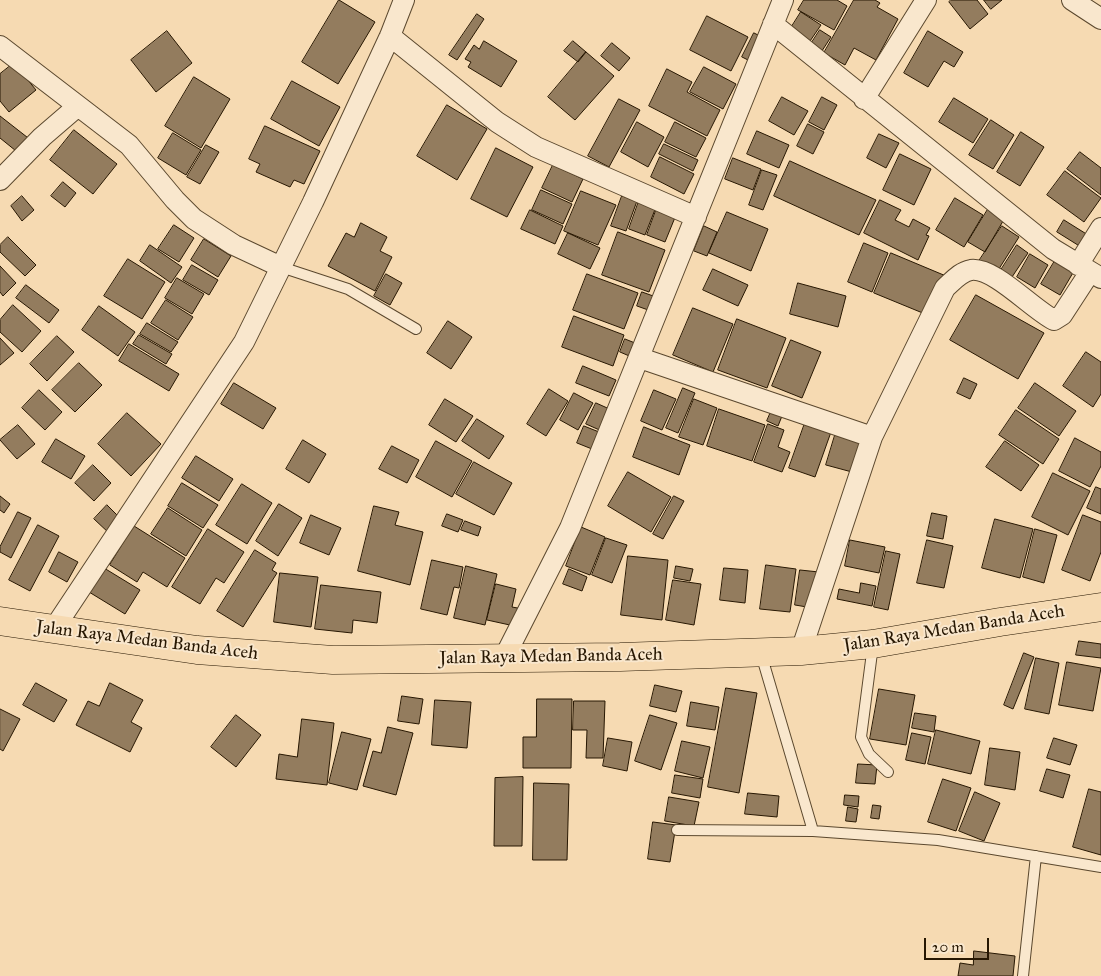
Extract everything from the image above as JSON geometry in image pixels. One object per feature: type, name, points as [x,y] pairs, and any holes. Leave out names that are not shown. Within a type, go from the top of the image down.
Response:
[{"type":"highway","name":"Jalan Raya Medan Banda Aceh","points":[[0,621],[197,650],[333,660],[504,658],[801,651],[873,644],[1000,622],[1101,608]]},
{"type":"street","points":[[53,630],[224,374],[259,314],[390,36],[404,0]]},
{"type":"street","points":[[504,658],[570,528],[783,0]]},
{"type":"street","points":[[864,99],[926,0]]},
{"type":"street","points":[[1072,0],[1101,19]]},
{"type":"street","points":[[773,24],[1053,249],[1090,272]]},
{"type":"street","points":[[390,36],[497,122],[536,147],[696,217]]},
{"type":"street","points":[[0,46],[129,145],[175,200],[194,219],[234,245],[281,267]]},
{"type":"street","points":[[0,180],[42,137],[78,106]]},
{"type":"street","points":[[801,651],[872,437],[946,288],[959,275],[971,270],[987,272],[1041,314],[1054,320],[1062,315],[1090,272],[1101,228]]},
{"type":"street","points":[[640,358],[872,437]]},
{"type":"lane","points":[[281,267],[348,289],[416,329]]},
{"type":"lane","points":[[873,644],[861,737],[868,754],[888,772]]},
{"type":"lane","points":[[760,651],[813,831]]},
{"type":"lane","points":[[677,830],[813,831],[938,840],[1101,867]]},
{"type":"lane","points":[[1023,976],[1036,856]]},
{"type":"building","points":[[339,0],[375,22],[338,84],[302,62]]},
{"type":"building","points":[[804,0],[837,0],[847,6],[834,30],[798,10]]},
{"type":"building","points":[[854,0],[875,0],[880,3],[877,7],[898,19],[876,60],[854,48],[845,65],[824,53]]},
{"type":"building","points":[[951,0],[977,0],[988,14],[970,29],[949,2]]},
{"type":"building","points":[[984,0],[1002,0],[991,9]]},
{"type":"building","points":[[801,12],[821,25],[808,44],[789,31]]},
{"type":"building","points":[[477,14],[484,19],[457,60],[449,55]]},
{"type":"building","points":[[707,16],[748,37],[731,71],[690,50]]},
{"type":"building","points":[[820,30],[831,37],[818,57],[807,50]]},
{"type":"building","points":[[167,31],[192,63],[156,92],[131,60]]},
{"type":"building","points":[[928,31],[963,52],[954,67],[944,61],[928,87],[904,73]]},
{"type":"building","points":[[754,33],[764,38],[752,62],[742,57]]},
{"type":"building","points":[[484,41],[517,61],[501,87],[468,67],[471,62],[465,59],[474,45],[479,49]]},
{"type":"building","points":[[573,41],[586,52],[578,62],[564,51]]},
{"type":"building","points":[[612,43],[630,58],[619,71],[601,56]]},
{"type":"building","points":[[586,52],[614,76],[575,120],[548,97]]},
{"type":"building","points":[[14,63],[36,90],[9,112],[0,101],[0,74]]},
{"type":"building","points":[[704,67],[736,84],[723,109],[690,92]]},
{"type":"building","points":[[667,69],[692,82],[687,92],[720,110],[707,136],[649,106]]},
{"type":"building","points":[[194,77],[230,99],[201,148],[165,126]]},
{"type":"building","points":[[292,81],[340,107],[319,146],[271,119]]},
{"type":"building","points":[[782,97],[808,111],[794,135],[769,121]]},
{"type":"building","points":[[822,97],[837,105],[824,130],[809,122]]},
{"type":"building","points":[[954,98],[988,119],[973,143],[939,122]]},
{"type":"building","points":[[619,99],[640,110],[609,167],[588,156]]},
{"type":"building","points":[[447,105],[487,129],[457,180],[417,156]]},
{"type":"building","points":[[0,116],[32,141],[21,155],[0,138]]},
{"type":"building","points":[[991,120],[1014,135],[993,169],[969,155]]},
{"type":"building","points":[[637,122],[664,137],[648,167],[621,152]]},
{"type":"building","points":[[675,122],[706,138],[696,157],[665,142]]},
{"type":"building","points":[[808,124],[824,132],[813,154],[797,146]]},
{"type":"building","points":[[265,126],[320,151],[304,184],[294,180],[290,187],[256,172],[260,164],[249,159]]},
{"type":"building","points":[[74,130],[117,164],[93,194],[50,160]]},
{"type":"building","points":[[757,131],[789,145],[779,168],[747,154]]},
{"type":"building","points":[[1021,132],[1044,147],[1020,186],[997,172]]},
{"type":"building","points":[[173,133],[201,150],[186,175],[158,158]]},
{"type":"building","points":[[879,134],[899,143],[886,168],[867,158]]},
{"type":"building","points":[[664,144],[698,160],[693,171],[659,154]]},
{"type":"building","points":[[206,145],[219,152],[200,184],[187,177]]},
{"type":"building","points":[[496,148],[533,167],[507,217],[471,199]]},
{"type":"building","points":[[1080,152],[1101,168],[1101,195],[1067,169]]},
{"type":"building","points":[[900,154],[931,169],[914,205],[883,190]]},
{"type":"building","points":[[660,157],[694,174],[684,194],[651,177]]},
{"type":"building","points":[[733,158],[761,169],[753,190],[725,179]]},
{"type":"building","points":[[790,161],[876,200],[859,235],[774,196]]},
{"type":"building","points":[[553,165],[583,179],[572,202],[542,188]]},
{"type":"building","points":[[762,170],[777,175],[763,210],[749,205]]},
{"type":"building","points":[[1065,171],[1101,198],[1084,222],[1047,195]]},
{"type":"building","points":[[63,182],[76,193],[65,207],[51,196]]},
{"type":"building","points":[[541,190],[572,204],[563,224],[532,210]]},
{"type":"building","points":[[581,191],[616,205],[598,245],[564,231]]},
{"type":"building","points":[[22,196],[34,210],[22,221],[11,206]]},
{"type":"building","points":[[622,196],[637,201],[626,231],[611,226]]},
{"type":"building","points":[[955,198],[983,215],[964,247],[936,230]]},
{"type":"building","points":[[880,200],[901,210],[895,220],[909,227],[913,219],[930,228],[926,235],[929,236],[918,260],[864,233]]},
{"type":"building","points":[[639,201],[656,207],[645,235],[629,229]]},
{"type":"building","points":[[990,206],[1006,216],[985,252],[968,242]]},
{"type":"building","points":[[657,208],[676,215],[665,242],[647,235]]},
{"type":"building","points":[[530,210],[563,226],[555,244],[521,229]]},
{"type":"building","points":[[727,212],[768,229],[751,271],[709,253]]},
{"type":"building","points":[[1064,220],[1088,235],[1081,247],[1057,232]]},
{"type":"building","points":[[361,223],[387,237],[380,251],[392,257],[375,291],[328,266],[346,233],[354,237]]},
{"type":"building","points":[[174,225],[194,238],[179,262],[158,249]]},
{"type":"building","points":[[704,226],[717,232],[707,256],[694,251]]},
{"type":"building","points":[[1002,226],[1019,237],[997,272],[979,261]]},
{"type":"building","points":[[618,232],[665,250],[649,292],[602,275]]},
{"type":"building","points":[[568,233],[600,248],[590,269],[558,254]]},
{"type":"building","points":[[8,237],[36,265],[25,276],[0,252],[0,245]]},
{"type":"building","points":[[204,239],[231,256],[218,277],[191,260]]},
{"type":"building","points":[[864,243],[888,253],[872,292],[848,282]]},
{"type":"building","points":[[150,245],[182,267],[171,283],[140,261]]},
{"type":"building","points":[[1017,245],[1028,253],[1012,277],[1001,270]]},
{"type":"building","points":[[891,253],[946,276],[930,316],[874,293]]},
{"type":"building","points":[[1030,254],[1048,265],[1035,288],[1017,277]]},
{"type":"building","points":[[128,259],[165,282],[142,319],[104,296]]},
{"type":"building","points":[[1056,259],[1074,271],[1060,295],[1041,284]]},
{"type":"building","points":[[192,265],[218,280],[209,295],[183,280]]},
{"type":"building","points":[[0,266],[16,283],[3,296],[0,292]]},
{"type":"building","points":[[713,269],[748,285],[738,306],[703,290]]},
{"type":"building","points":[[386,274],[402,283],[390,305],[374,296]]},
{"type":"building","points":[[587,274],[638,293],[624,329],[573,310]]},
{"type":"building","points":[[177,278],[204,294],[192,314],[165,298]]},
{"type":"building","points":[[798,283],[846,296],[838,327],[790,314]]},
{"type":"building","points":[[26,285],[59,310],[49,323],[16,298]]},
{"type":"building","points":[[642,292],[656,297],[651,311],[637,306]]},
{"type":"building","points":[[976,295],[1044,333],[1018,379],[950,340]]},
{"type":"building","points":[[166,300],[193,317],[178,340],[151,323]]},
{"type":"building","points":[[13,305],[41,331],[22,352],[0,332],[0,320]]},
{"type":"building","points":[[99,306],[135,332],[118,356],[82,330]]},
{"type":"building","points":[[693,308],[733,324],[713,372],[673,355]]},
{"type":"building","points":[[574,316],[624,335],[613,366],[562,347]]},
{"type":"building","points":[[737,319],[786,338],[767,388],[718,370]]},
{"type":"building","points":[[448,321],[472,337],[451,369],[427,353]]},
{"type":"building","points":[[147,323],[178,342],[171,352],[140,334]]},
{"type":"building","points":[[139,335],[172,354],[166,364],[133,344]]},
{"type":"building","points":[[57,336],[74,352],[47,381],[30,364]]},
{"type":"building","points":[[0,338],[14,353],[0,365]]},
{"type":"building","points":[[625,339],[640,345],[634,358],[620,352]]},
{"type":"building","points":[[791,340],[821,352],[802,398],[772,386]]},
{"type":"building","points":[[129,344],[179,374],[169,391],[119,361]]},
{"type":"building","points":[[1086,352],[1101,362],[1101,394],[1093,407],[1063,386]]},
{"type":"building","points":[[79,363],[102,385],[75,412],[52,390]]},
{"type":"building","points":[[583,366],[616,380],[609,396],[576,383]]},
{"type":"building","points":[[964,378],[977,384],[970,399],[957,393]]},
{"type":"building","points":[[234,383],[276,408],[263,429],[221,404]]},
{"type":"building","points":[[1035,383],[1076,411],[1059,436],[1018,408]]},
{"type":"building","points":[[683,388],[695,393],[678,433],[666,428]]},
{"type":"building","points":[[549,389],[568,401],[546,436],[527,424]]},
{"type":"building","points":[[39,390],[62,412],[45,430],[22,408]]},
{"type":"building","points":[[654,390],[676,399],[662,430],[641,421]]},
{"type":"building","points":[[574,393],[593,403],[578,430],[560,420]]},
{"type":"building","points":[[445,399],[473,416],[456,442],[429,425]]},
{"type":"building","points":[[694,399],[717,408],[703,445],[679,437]]},
{"type":"building","points":[[596,403],[614,411],[604,432],[586,424]]},
{"type":"building","points":[[773,407],[784,411],[778,426],[767,421]]},
{"type":"building","points":[[719,409],[765,425],[752,461],[707,446]]},
{"type":"building","points":[[1016,410],[1059,439],[1043,464],[999,435]]},
{"type":"building","points":[[127,413],[161,444],[131,476],[98,444]]},
{"type":"building","points":[[477,419],[504,436],[489,459],[462,441]]},
{"type":"building","points":[[805,423],[831,432],[815,477],[789,468]]},
{"type":"building","points":[[768,424],[784,430],[778,447],[790,452],[782,472],[754,462]]},
{"type":"building","points":[[18,425],[35,444],[17,459],[0,440]]},
{"type":"building","points":[[584,426],[604,434],[597,451],[577,443]]},
{"type":"building","points":[[644,427],[690,445],[679,475],[633,457]]},
{"type":"building","points":[[836,432],[861,439],[852,472],[826,465]]},
{"type":"building","points":[[1075,438],[1101,452],[1101,466],[1090,487],[1059,471]]},
{"type":"building","points":[[56,439],[85,456],[71,479],[42,462]]},
{"type":"building","points":[[303,440],[326,454],[309,483],[286,469]]},
{"type":"building","points":[[436,441],[472,461],[452,497],[416,477]]},
{"type":"building","points":[[1005,441],[1039,465],[1021,491],[986,467]]},
{"type":"building","points":[[392,446],[419,460],[407,483],[379,469]]},
{"type":"building","points":[[196,456],[233,479],[219,501],[182,478]]},
{"type":"building","points":[[474,462],[512,483],[494,515],[456,494]]},
{"type":"building","points":[[93,465],[111,483],[94,501],[75,483]]},
{"type":"building","points":[[628,472],[671,497],[651,532],[608,506]]},
{"type":"building","points":[[1053,473],[1090,491],[1068,535],[1032,517]]},
{"type":"building","points":[[182,483],[218,505],[203,528],[168,506]]},
{"type":"building","points":[[242,484],[272,503],[247,544],[216,525]]},
{"type":"building","points":[[1096,487],[1101,489],[1101,514],[1087,508]]},
{"type":"building","points":[[0,496],[10,504],[4,513],[0,510]]},
{"type":"building","points":[[674,496],[684,501],[663,539],[653,534]]},
{"type":"building","points":[[279,504],[302,518],[278,556],[256,541]]},
{"type":"building","points":[[107,505],[123,521],[110,534],[94,519]]},
{"type":"building","points":[[374,506],[399,512],[395,525],[423,532],[410,585],[358,571]]},
{"type":"building","points":[[168,508],[202,530],[186,556],[151,534]]},
{"type":"building","points":[[18,512],[31,518],[11,558],[0,552],[0,547]]},
{"type":"building","points":[[932,513],[947,516],[943,539],[927,536]]},
{"type":"building","points":[[447,514],[463,520],[458,532],[442,526]]},
{"type":"building","points":[[311,515],[341,528],[329,555],[300,543]]},
{"type":"building","points":[[1083,515],[1101,522],[1101,552],[1090,581],[1062,570]]},
{"type":"building","points":[[995,519],[1033,529],[1020,578],[982,568]]},
{"type":"building","points":[[465,521],[481,527],[478,536],[461,530]]},
{"type":"building","points":[[38,525],[59,536],[30,591],[9,580]]},
{"type":"building","points":[[134,526],[185,558],[167,587],[143,572],[137,582],[110,565]]},
{"type":"building","points":[[581,527],[605,537],[590,575],[566,566]]},
{"type":"building","points":[[208,529],[244,552],[224,583],[216,578],[200,604],[172,587]]},
{"type":"building","points":[[1035,529],[1057,535],[1044,583],[1023,577]]},
{"type":"building","points":[[606,538],[627,545],[612,583],[592,575]]},
{"type":"building","points":[[850,540],[885,547],[879,573],[845,566]]},
{"type":"building","points":[[927,540],[953,546],[944,588],[917,583]]},
{"type":"building","points":[[255,550],[276,563],[272,570],[277,573],[243,627],[217,611]]},
{"type":"building","points":[[886,551],[900,554],[888,610],[874,607]]},
{"type":"building","points":[[59,552],[78,562],[67,582],[49,572]]},
{"type":"building","points":[[628,556],[668,560],[662,620],[621,615]]},
{"type":"building","points":[[432,560],[463,567],[459,588],[454,587],[447,615],[421,609]]},
{"type":"building","points":[[766,565],[796,569],[790,612],[760,609]]},
{"type":"building","points":[[466,566],[497,574],[485,625],[454,618]]},
{"type":"building","points":[[676,566],[693,569],[690,581],[674,578]]},
{"type":"building","points":[[104,568],[140,590],[125,614],[89,592]]},
{"type":"building","points":[[724,568],[748,570],[745,603],[720,600]]},
{"type":"building","points":[[569,569],[587,577],[582,591],[563,584]]},
{"type":"building","points":[[800,570],[819,572],[813,608],[795,605]]},
{"type":"building","points":[[280,573],[318,577],[311,627],[274,622]]},
{"type":"building","points":[[673,580],[701,584],[694,625],[666,620]]},
{"type":"building","points":[[861,583],[876,586],[872,606],[837,599],[839,589],[859,593]]},
{"type":"building","points":[[496,584],[516,589],[512,607],[523,609],[519,627],[487,620]]},
{"type":"building","points":[[321,585],[381,592],[377,623],[353,620],[352,633],[315,629]]},
{"type":"building","points":[[1079,641],[1101,644],[1101,658],[1076,655]]},
{"type":"building","points":[[1024,653],[1034,657],[1013,709],[1004,705]]},
{"type":"building","points":[[1036,658],[1059,663],[1049,714],[1025,709]]},
{"type":"building","points":[[1067,662],[1101,668],[1093,711],[1059,705]]},
{"type":"building","points":[[36,683],[67,700],[54,722],[23,705]]},
{"type":"building","points":[[110,683],[143,700],[131,722],[142,728],[130,752],[76,725],[88,701],[99,706]]},
{"type":"building","points":[[655,685],[682,691],[676,712],[650,706]]},
{"type":"building","points":[[726,688],[757,693],[739,793],[708,787]]},
{"type":"building","points":[[879,689],[915,695],[906,745],[870,739]]},
{"type":"building","points":[[402,696],[423,699],[419,724],[398,721]]},
{"type":"building","points":[[537,699],[572,699],[571,768],[523,768],[523,737],[536,737]]},
{"type":"building","points":[[435,700],[471,702],[467,748],[432,745]]},
{"type":"building","points":[[574,701],[605,701],[603,758],[586,758],[587,730],[573,730]]},
{"type":"building","points":[[691,702],[719,707],[715,730],[687,726]]},
{"type":"building","points":[[0,709],[20,719],[3,751],[0,749]]},
{"type":"building","points":[[915,713],[936,716],[934,732],[912,728]]},
{"type":"building","points":[[236,715],[261,735],[236,767],[211,747]]},
{"type":"building","points":[[650,715],[677,723],[661,770],[635,761]]},
{"type":"building","points":[[302,719],[334,723],[327,785],[276,779],[279,754],[297,757]]},
{"type":"building","points":[[388,727],[413,733],[396,795],[363,786],[373,751],[381,753]]},
{"type":"building","points":[[936,730],[980,741],[971,774],[928,764]]},
{"type":"building","points":[[342,732],[371,739],[357,790],[329,783]]},
{"type":"building","points":[[912,733],[931,737],[925,764],[906,760]]},
{"type":"building","points":[[608,738],[632,742],[627,771],[603,766]]},
{"type":"building","points":[[1054,738],[1077,745],[1070,765],[1047,758]]},
{"type":"building","points":[[682,741],[710,747],[703,778],[675,771]]},
{"type":"building","points":[[990,748],[1020,752],[1015,790],[985,785]]},
{"type":"building","points":[[858,764],[877,765],[875,784],[856,783]]},
{"type":"building","points":[[1047,769],[1070,775],[1063,798],[1040,791]]},
{"type":"building","points":[[675,775],[703,779],[700,798],[672,793]]},
{"type":"building","points":[[523,777],[522,846],[494,846],[495,778]]},
{"type":"building","points":[[943,779],[971,788],[956,831],[928,822]]},
{"type":"building","points":[[534,783],[569,784],[567,860],[533,860]]},
{"type":"building","points":[[1089,789],[1101,792],[1101,855],[1073,847]]},
{"type":"building","points":[[975,792],[1000,803],[984,841],[959,831]]},
{"type":"building","points":[[748,793],[779,796],[777,817],[745,814]]},
{"type":"building","points":[[845,795],[859,796],[858,807],[844,805]]},
{"type":"building","points":[[669,797],[699,802],[694,826],[665,821]]},
{"type":"building","points":[[873,805],[881,806],[879,819],[871,818]]},
{"type":"building","points":[[848,807],[858,809],[856,822],[846,821]]},
{"type":"building","points":[[653,822],[676,825],[670,862],[648,859]]},
{"type":"building","points":[[974,951],[1015,956],[1013,976],[958,976],[960,963],[973,965]]}]
